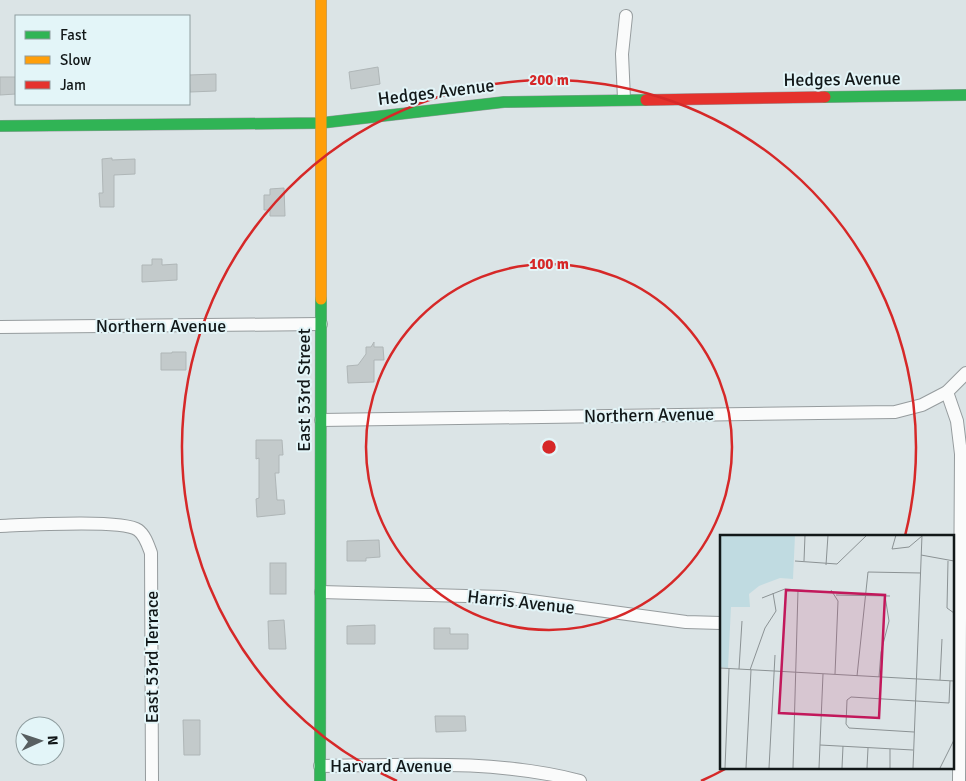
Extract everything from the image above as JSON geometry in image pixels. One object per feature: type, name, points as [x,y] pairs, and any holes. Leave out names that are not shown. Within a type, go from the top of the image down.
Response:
[{"type":"street","name":"East 53rd Street","points":[[320,781],[321,0]]},
{"type":"street","points":[[624,99],[622,54],[626,16]]},
{"type":"street","name":"Hedges Avenue","points":[[0,126],[321,123],[504,102],[966,95]]},
{"type":"street","name":"Northern Avenue","points":[[0,327],[322,324]]},
{"type":"street","name":"Northern Avenue","points":[[321,420],[895,412],[922,405],[947,392],[966,374]]},
{"type":"street","points":[[947,392],[956,421],[961,454],[957,779]]},
{"type":"street","name":"East 53rd Terrace","points":[[0,526],[129,525],[138,530],[142,535],[151,553],[152,781]]},
{"type":"street","name":"Harris Avenue","points":[[321,592],[502,596],[686,622],[720,623]]},
{"type":"street","name":"Harvard Avenue","points":[[320,766],[458,765],[517,770],[580,781]]},
{"type":"building","points":[[378,67],[380,84],[351,89],[349,72]]},
{"type":"building","points":[[216,74],[216,91],[190,92],[190,75]]},
{"type":"building","points":[[0,77],[15,77],[15,94],[0,95]]},
{"type":"building","points":[[112,158],[112,160],[135,159],[135,174],[114,175],[114,207],[100,207],[99,193],[103,193],[102,159]]},
{"type":"building","points":[[284,188],[285,216],[270,216],[270,210],[264,210],[264,195],[270,195],[270,189]]},
{"type":"building","points":[[152,259],[162,259],[162,265],[177,264],[177,280],[142,282],[142,265],[152,265]]},
{"type":"building","points":[[374,342],[374,347],[383,347],[384,360],[374,360],[374,382],[348,383],[347,366],[358,365],[366,354],[366,347],[371,347]]},
{"type":"building","points":[[186,352],[186,370],[161,370],[161,353]]},
{"type":"building","points":[[256,440],[282,440],[283,455],[279,455],[279,473],[275,473],[277,500],[284,500],[285,514],[257,517],[256,499],[259,498],[259,458],[256,459]]},
{"type":"building","points":[[379,540],[380,557],[366,558],[366,561],[347,561],[347,541]]},
{"type":"building","points":[[270,563],[286,563],[286,594],[270,594]]},
{"type":"building","points":[[284,620],[286,649],[269,649],[268,621]]},
{"type":"building","points":[[375,625],[375,644],[347,644],[347,626]]},
{"type":"building","points":[[434,628],[450,628],[450,634],[468,634],[468,649],[434,649]]},
{"type":"building","points":[[435,716],[465,716],[466,731],[436,732]]},
{"type":"building","points":[[183,720],[200,720],[200,755],[184,755]]},
{"type":"traffic: fast","points":[[825,97],[966,95]]},
{"type":"traffic: fast","points":[[0,126],[321,123],[504,102],[646,100]]},
{"type":"traffic: fast","points":[[320,781],[321,299]]},
{"type":"traffic: slow","points":[[321,0],[321,299]]},
{"type":"traffic: jam","points":[[646,100],[825,97]]}]
